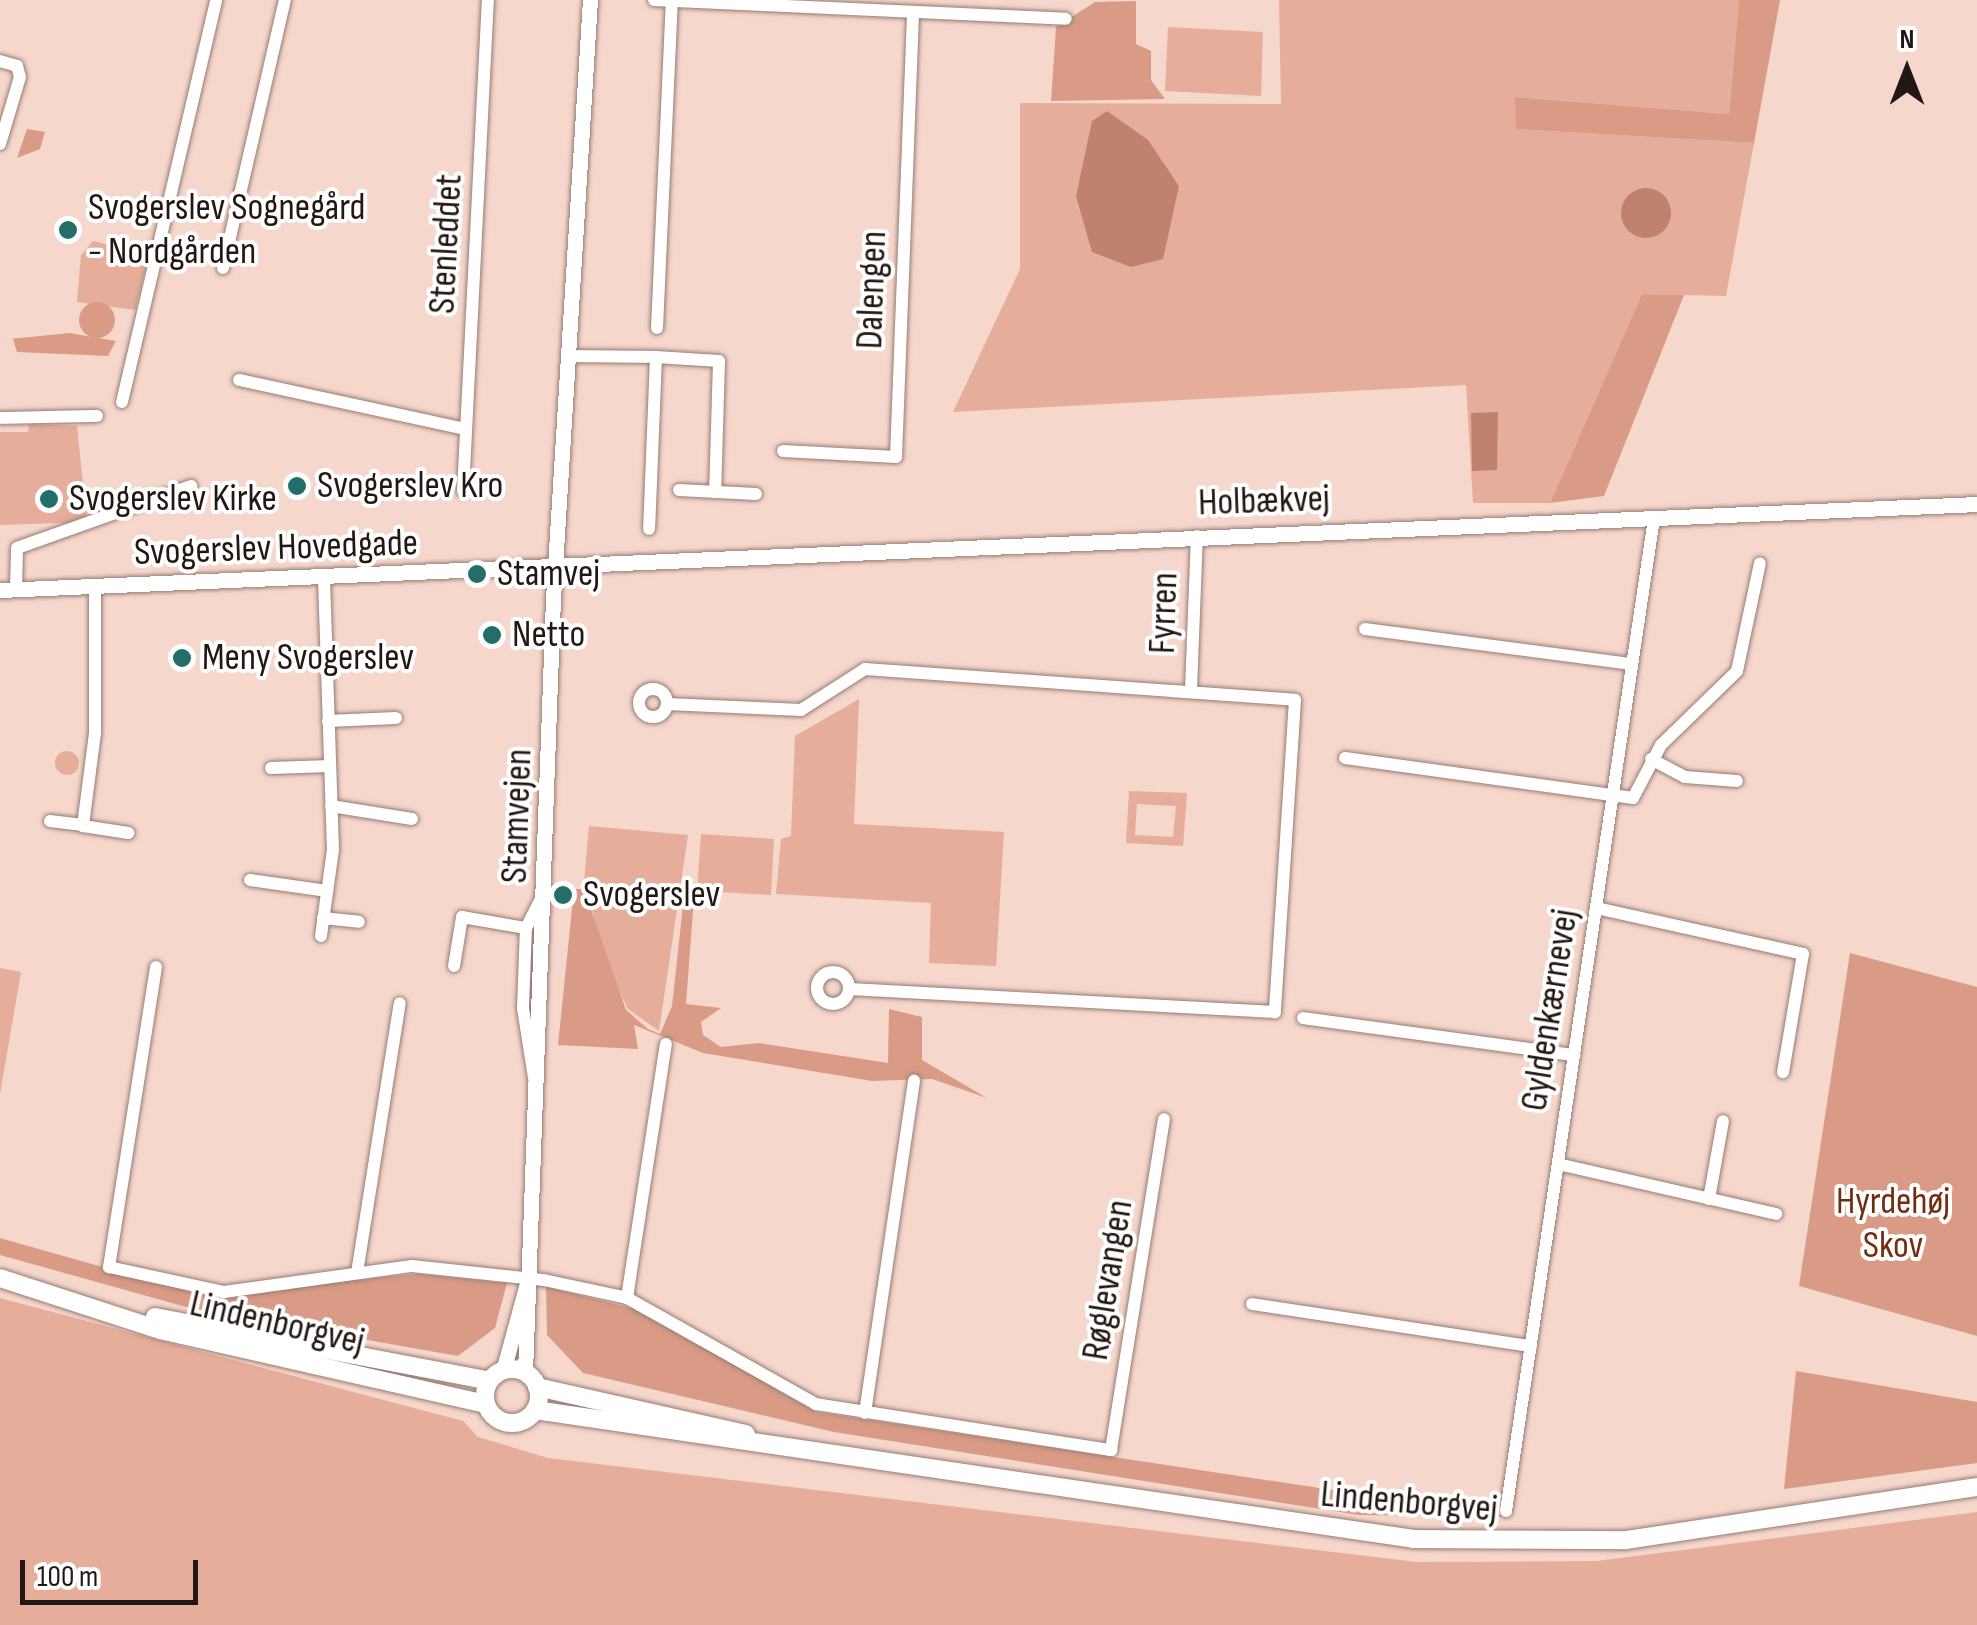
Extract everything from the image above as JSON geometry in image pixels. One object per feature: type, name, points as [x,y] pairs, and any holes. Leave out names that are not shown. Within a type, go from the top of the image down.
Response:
[{"type":"main road","name":"Lindenborgvej","points":[[0,1278],[56,1297],[486,1404]]},
{"type":"main road","name":"Lindenborgvej","points":[[56,1297],[496,1376]]},
{"type":"main road","points":[[496,1376],[531,1380],[535,1410],[506,1422],[486,1404],[496,1376]]},
{"type":"main road","name":"Lindenborgvej","points":[[531,1380],[836,1454]]},
{"type":"main road","name":"Lindenborgvej","points":[[535,1410],[1320,1528],[1510,1544],[1717,1530],[1977,1488]]},
{"type":"street","points":[[122,402],[216,0]]},
{"type":"street","points":[[224,268],[286,0]]},
{"type":"street","name":"Stenleddet","points":[[463,492],[488,0]]},
{"type":"street","name":"Stamvejen","points":[[531,1380],[528,1278],[548,884],[554,571],[573,356],[590,0]]},
{"type":"street","points":[[654,0],[1066,20]]},
{"type":"street","points":[[657,328],[672,1]]},
{"type":"street","name":"Dalengen","points":[[783,452],[896,457],[914,12]]},
{"type":"street","points":[[0,61],[17,66],[20,77],[0,144]]},
{"type":"street","points":[[573,356],[719,360],[715,492]]},
{"type":"street","points":[[649,529],[656,357]]},
{"type":"street","points":[[240,380],[466,429]]},
{"type":"street","points":[[0,418],[97,416]]},
{"type":"street","points":[[8,590],[17,548],[191,486]]},
{"type":"street","points":[[680,490],[756,494]]},
{"type":"street","name":"Holbækvej","points":[[554,571],[1197,536],[1977,504]]},
{"type":"street","name":"Gyldenkærnevej","points":[[1506,1511],[1654,518]]},
{"type":"street","name":"Fyrren","points":[[850,989],[1276,1012],[1296,700],[1191,690],[1197,536]]},
{"type":"street","points":[[1345,758],[1633,798],[1651,759],[1737,670],[1760,563]]},
{"type":"street","name":"Svogerslev Hovedgade","points":[[8,590],[554,571]]},
{"type":"street","points":[[321,936],[331,806],[324,580]]},
{"type":"street","points":[[83,826],[95,734],[95,586]]},
{"type":"street","points":[[1365,628],[1632,664]]},
{"type":"street","points":[[667,704],[786,712],[865,669],[1191,690]]},
{"type":"street","points":[[328,722],[396,718]]},
{"type":"street","points":[[1651,759],[1685,776],[1737,781]]},
{"type":"street","points":[[271,768],[330,766]]},
{"type":"street","points":[[331,806],[412,819]]},
{"type":"street","points":[[50,821],[128,833]]},
{"type":"street","points":[[250,880],[327,891]]},
{"type":"street","points":[[538,1090],[522,1036],[526,928],[548,884]]},
{"type":"street","points":[[1596,908],[1804,954],[1783,1072]]},
{"type":"street","points":[[454,966],[462,917],[526,928]]},
{"type":"street","points":[[324,918],[359,922]]},
{"type":"street","points":[[156,967],[109,1267],[224,1292],[428,1266],[528,1278],[627,1298],[780,1391],[865,1413],[914,1082]]},
{"type":"street","points":[[357,1274],[400,1003]]},
{"type":"street","points":[[1304,1018],[1574,1055]]},
{"type":"street","points":[[627,1298],[666,1044]]},
{"type":"street","name":"Røglevangen","points":[[865,1413],[1111,1450],[1164,1119]]},
{"type":"street","points":[[1710,1199],[1723,1122]]},
{"type":"street","points":[[1558,1164],[1776,1214]]},
{"type":"street","name":"Stamvejen","points":[[496,1376],[528,1278]]},
{"type":"street","points":[[1252,1304],[1531,1346]]},
{"type":"shaded area","points":[[1279,0],[1739,0],[1729,114],[1515,97],[1517,129],[1754,143],[1726,296],[1642,294],[1550,503],[1473,503],[1466,385],[953,412],[1020,269],[1020,103],[1281,104]]},
{"type":"shaded area","points":[[1168,27],[1263,32],[1261,96],[1165,91]]},
{"type":"shaded area","points":[[1107,111],[1148,140],[1179,186],[1163,259],[1131,267],[1092,252],[1076,196],[1092,121]]},
{"type":"shaded area","points":[[1646,188],[1664,195],[1671,213],[1664,231],[1646,238],[1628,231],[1621,213],[1628,195]]},
{"type":"shaded area","points":[[93,241],[149,254],[135,310],[77,302],[81,255]]},
{"type":"shaded area","points":[[1498,412],[1497,470],[1472,471],[1471,413]]},
{"type":"shaded area","points":[[29,424],[77,426],[87,522],[0,525],[0,432],[28,432]]},
{"type":"shaded area","points":[[859,699],[854,824],[1004,832],[996,966],[929,963],[931,903],[776,894],[781,839],[791,836],[795,736]]},
{"type":"shaded area","points":[[67,751],[76,754],[76,772],[67,775],[58,772],[55,763],[58,754]]},
{"type":"shaded area","points":[[1129,791],[1187,793],[1183,846],[1126,843]],"holes":[[[1137,804],[1176,806],[1173,837],[1135,835]]]},
{"type":"shaded area","points":[[589,826],[688,835],[659,1031],[628,1009],[609,970],[584,882]]},
{"type":"shaded area","points":[[701,834],[774,839],[771,895],[697,891]]},
{"type":"shaded area","points":[[0,968],[21,972],[0,1094]]},
{"type":"shaded area","points":[[0,1298],[463,1421],[478,1437],[548,1458],[1417,1562],[1597,1561],[1977,1512],[1977,1625],[0,1625]]},
{"type":"green space","points":[[1739,0],[1780,0],[1754,143],[1516,129],[1515,97],[1729,114]]},
{"type":"green space","points":[[1136,1],[1136,44],[1151,51],[1151,80],[1165,99],[1051,101],[1056,27],[1095,2]]},
{"type":"green space","points":[[27,129],[45,132],[40,149],[17,158]]},
{"type":"green space","points":[[1642,294],[1684,295],[1604,496],[1550,503]]},
{"type":"green space","points":[[97,302],[109,308],[115,320],[109,332],[97,338],[85,332],[79,320],[85,308]]},
{"type":"green space","points":[[70,333],[116,341],[108,356],[17,352],[13,339],[0,340]]},
{"type":"green space","points":[[574,889],[584,889],[626,1010],[648,1029],[660,1034],[672,1006],[684,896],[694,897],[686,1004],[721,1008],[701,1022],[703,1035],[721,1047],[759,1043],[888,1063],[889,1009],[922,1017],[922,1060],[987,1098],[932,1079],[872,1081],[703,1053],[634,1025],[638,1049],[558,1045]]},
{"type":"green space","name":"Hyrdehøj Skov","points":[[1850,953],[1977,987],[1977,1336],[1799,1286]]},
{"type":"green space","points":[[0,1238],[201,1295],[418,1274],[507,1283],[495,1328],[458,1356],[197,1310],[0,1255]]},
{"type":"green space","points":[[546,1287],[639,1310],[816,1412],[1511,1517],[1359,1515],[834,1432],[583,1373],[547,1335]]},
{"type":"green space","name":"Hyrdehøj Skov","points":[[1796,1371],[1977,1402],[1977,1463],[1784,1489]]},
{"type":"place","name":"Svogerslev Sognegård - Nordgården","points":[[68,230]]},
{"type":"place","name":"Svogerslev Kro","points":[[297,486]]},
{"type":"place","name":"Svogerslev Kirke","points":[[49,499]]},
{"type":"place","name":"Stamvej","points":[[477,574]]},
{"type":"place","name":"Netto","points":[[492,635]]},
{"type":"place","name":"Meny Svogerslev","points":[[182,658]]},
{"type":"place","name":"Svogerslev","points":[[563,895]]}]
